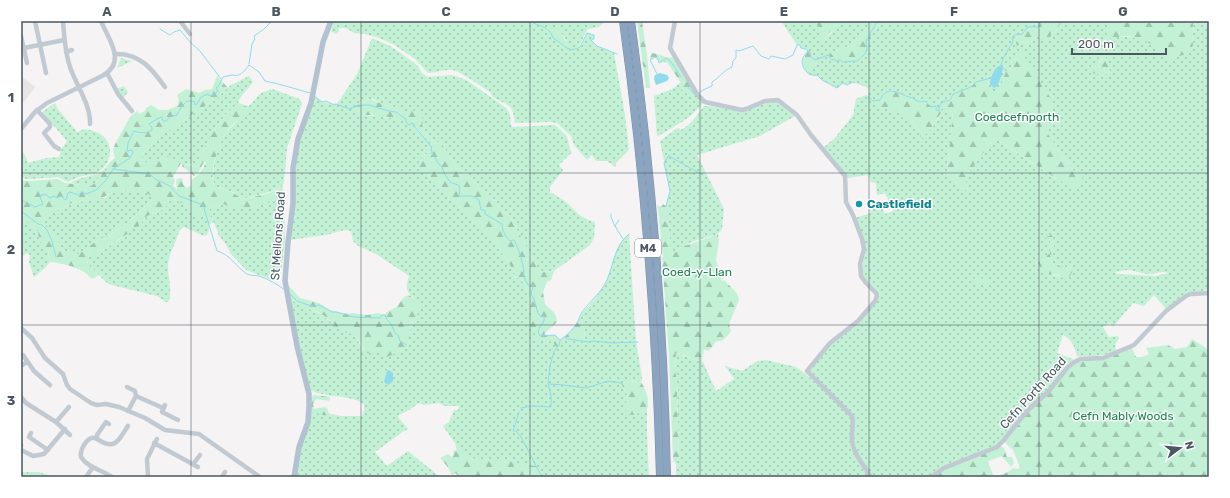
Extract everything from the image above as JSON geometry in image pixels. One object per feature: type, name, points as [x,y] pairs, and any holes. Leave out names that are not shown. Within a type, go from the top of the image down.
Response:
[{"type":"highway","name":"M4","points":[[623,21],[634,108],[649,261],[654,332],[660,477]]},
{"type":"highway","name":"M4","points":[[630,21],[647,162],[655,254],[661,332],[667,477]]},
{"type":"main road","name":"St Mellons Road","points":[[294,477],[299,447],[308,422],[309,394],[297,346],[285,282],[293,204],[293,168],[297,144],[311,104],[323,42],[330,21]]},
{"type":"street","points":[[35,21],[46,73]]},
{"type":"street","points":[[63,21],[66,52],[78,87],[90,113],[90,124]]},
{"type":"street","points":[[21,129],[37,110],[54,98],[102,76],[107,73],[113,65],[115,54],[114,47],[101,21]]},
{"type":"street","points":[[180,21],[190,34]]},
{"type":"street","points":[[675,21],[670,48],[698,94],[705,102],[742,110],[765,101],[778,100],[797,115],[811,135],[845,176],[846,202],[853,215],[864,249],[860,264],[862,276],[877,296],[875,301],[858,321],[830,343],[806,371],[852,416],[852,438],[854,449],[871,477]]},
{"type":"street","points":[[21,36],[27,63]]},
{"type":"street","points":[[24,48],[64,40]]},
{"type":"street","points":[[66,52],[72,50]]},
{"type":"street","points":[[115,54],[129,55],[142,60],[151,67],[165,87]]},
{"type":"street","points":[[107,73],[118,94],[132,111]]},
{"type":"street","points":[[37,110],[50,124],[50,128],[44,133],[54,146],[59,149]]},
{"type":"street","name":"Cefn Porth Road","points":[[931,477],[944,468],[997,447],[1026,411],[1048,392],[1073,362],[1080,359],[1103,358],[1134,345],[1166,311],[1186,296],[1191,294],[1209,293]]},
{"type":"street","points":[[21,328],[32,338],[45,358],[63,374],[70,389],[94,405],[106,404],[128,410],[165,430],[195,432],[260,477]]},
{"type":"street","points":[[23,355],[39,376],[50,385]]},
{"type":"street","points":[[21,366],[27,362]]},
{"type":"street","points":[[127,388],[135,391],[136,396],[128,410]]},
{"type":"street","points":[[136,396],[164,407],[162,412],[178,420]]},
{"type":"street","points":[[21,397],[26,403],[56,422],[70,434]]},
{"type":"street","points":[[56,422],[68,410]]},
{"type":"street","points":[[97,438],[97,435],[106,422],[109,424]]},
{"type":"street","points":[[112,477],[93,467],[82,459],[80,454],[88,440],[97,438],[104,443],[111,444],[117,442],[125,428]]},
{"type":"street","points":[[21,450],[33,456],[44,454],[65,429]]},
{"type":"street","points":[[31,434],[29,437],[48,450]]},
{"type":"street","points":[[148,477],[147,459],[156,441],[196,465],[200,455]]},
{"type":"street","points":[[86,477],[93,467]]},
{"type":"shaded area","points":[[21,76],[35,87],[21,106]]},
{"type":"green space","points":[[334,21],[606,21],[599,27],[588,29],[577,48],[582,45],[587,33],[594,35],[594,39],[591,40],[597,46],[614,53],[625,115],[629,150],[616,163],[616,167],[607,161],[596,161],[592,155],[587,160],[574,145],[571,136],[557,123],[515,123],[513,112],[509,106],[495,99],[489,91],[470,78],[450,70],[428,73],[415,59],[393,44],[379,38],[354,33],[346,28],[339,28],[339,31],[336,34],[331,31]],"holes":[[[546,27],[558,29],[567,41],[556,39]]]},
{"type":"green space","points":[[637,21],[642,21],[650,88],[646,88]]},
{"type":"green space","points":[[781,21],[819,21],[817,25],[821,33],[820,37],[824,41],[835,29],[839,21],[871,21],[864,33],[859,38],[841,50],[829,55],[836,61],[840,60],[843,62],[851,61],[865,54],[866,40],[870,36],[877,21],[1041,21],[1038,27],[1028,27],[1024,35],[1013,39],[1018,45],[1020,42],[1027,43],[1036,37],[1042,36],[1047,40],[1050,33],[1055,32],[1062,21],[1112,21],[1110,22],[1116,36],[1141,38],[1151,43],[1170,59],[1192,41],[1194,27],[1193,23],[1186,21],[1209,21],[1209,290],[1194,292],[1166,309],[1154,295],[1144,306],[1133,303],[1113,327],[1110,323],[1103,327],[1109,337],[1118,336],[1119,338],[1115,345],[1116,351],[1111,353],[1097,356],[1077,356],[1072,343],[1063,335],[1057,353],[1075,360],[1066,365],[1047,392],[997,445],[929,477],[872,477],[860,457],[853,440],[854,422],[810,371],[824,351],[876,302],[880,295],[870,286],[862,274],[861,269],[865,254],[855,218],[871,213],[870,210],[881,206],[885,214],[893,211],[885,193],[877,195],[876,183],[871,182],[869,175],[846,178],[823,148],[835,138],[853,115],[856,99],[866,95],[868,96],[868,88],[853,82],[847,85],[843,83],[837,88],[822,80],[817,75],[813,76],[808,74],[806,72],[826,56],[815,60],[807,50],[801,48],[800,45],[797,45]],"holes":[[[1104,51],[1110,72],[1104,75],[1091,73],[1098,66]],[[1022,53],[1050,114],[1046,117],[1048,134],[1074,171],[1079,173],[1056,179],[995,138],[967,174],[966,182],[968,191],[961,188],[947,171],[953,112],[950,112],[947,101],[957,92],[988,79],[989,89],[992,91],[1001,91],[1007,69],[1012,67],[1017,55]],[[890,90],[920,102],[925,101],[931,107],[936,106],[936,110],[942,113],[931,129],[921,138],[919,130],[916,129],[911,119],[909,122],[899,113],[874,102],[875,100],[880,100],[883,95]],[[1044,257],[1051,258],[1054,266],[1056,267],[1073,268],[1063,278],[1049,273],[1037,263]],[[1127,270],[1147,274],[1163,272],[1169,273],[1155,276],[1117,274],[1115,272]]]},
{"type":"green space","points":[[819,21],[839,21],[836,29],[829,33],[824,41],[818,40],[821,33],[817,25]]},
{"type":"green space","points":[[871,21],[877,21],[870,36],[866,40],[866,50],[862,58],[853,62],[832,60],[829,55],[841,50],[859,38],[864,33]]},
{"type":"green space","points":[[1041,21],[1062,21],[1055,32],[1050,33],[1051,36],[1047,40],[1042,36],[1036,37],[1036,39],[1031,39],[1027,43],[1020,42],[1018,46],[1013,39],[1024,35],[1024,31],[1028,27],[1038,27]]},
{"type":"green space","points":[[1112,21],[1186,21],[1193,23],[1193,45],[1189,53],[1170,59],[1148,42],[1141,39],[1125,36],[1106,40],[1107,28]]},
{"type":"green space","points":[[550,26],[558,29],[572,50],[553,37],[546,27]]},
{"type":"green space","points":[[372,38],[390,46],[402,54],[417,65],[422,73],[428,77],[452,75],[468,81],[506,108],[510,114],[511,125],[513,127],[555,125],[567,136],[572,152],[559,165],[563,170],[550,187],[550,192],[566,202],[582,217],[595,222],[594,238],[590,245],[554,271],[546,272],[539,270],[508,213],[502,211],[499,205],[472,179],[457,168],[440,141],[435,144],[422,127],[423,123],[408,109],[408,114],[373,99],[367,100],[352,108],[357,115],[405,118],[409,125],[412,123],[414,124],[414,127],[431,143],[432,146],[429,147],[430,152],[424,155],[435,185],[453,200],[494,241],[515,273],[513,275],[521,280],[525,286],[528,298],[527,309],[534,316],[529,319],[540,332],[546,335],[555,335],[560,340],[565,337],[585,342],[584,328],[580,316],[604,285],[609,275],[617,250],[629,234],[636,342],[642,377],[641,382],[632,381],[621,383],[628,397],[625,405],[633,415],[647,410],[649,477],[543,477],[537,466],[526,466],[510,462],[479,460],[464,456],[459,449],[457,450],[455,443],[443,426],[449,422],[454,410],[458,410],[459,406],[444,406],[439,403],[424,405],[418,403],[411,409],[399,415],[398,417],[408,429],[375,452],[387,466],[408,451],[440,477],[296,477],[294,474],[311,410],[341,416],[362,416],[364,404],[350,398],[322,394],[308,389],[289,300],[320,313],[338,328],[354,334],[363,349],[375,353],[396,353],[399,350],[409,347],[409,333],[416,314],[414,298],[411,296],[407,288],[409,276],[376,254],[358,246],[353,241],[351,231],[344,230],[326,235],[289,240],[298,144],[315,96],[322,102],[337,104],[357,74]]},
{"type":"green space","points":[[1104,50],[1110,72],[1104,75],[1090,73],[1100,63]]},
{"type":"green space","points":[[808,51],[810,52],[811,57],[815,60],[828,55],[806,72],[803,66],[803,61]]},
{"type":"green space","points":[[651,53],[673,57],[698,97],[693,99],[682,90],[679,80],[667,62],[659,63],[658,59],[655,57],[650,60]]},
{"type":"green space","name":"Coedcefnporth","points":[[1022,53],[1055,105],[1047,118],[1046,125],[1048,134],[1074,171],[1083,176],[1075,191],[995,138],[967,174],[966,182],[968,191],[961,188],[947,171],[953,112],[943,110],[945,101],[950,100],[953,94],[971,87],[976,82],[988,79],[989,88],[992,91],[1001,91],[1001,84],[1007,69],[1012,67],[1017,54]]},
{"type":"green space","points":[[121,58],[132,61],[117,68]]},
{"type":"green space","points":[[217,76],[228,88],[217,99],[170,130],[161,134],[142,154],[142,157],[146,162],[149,162],[165,156],[181,163],[173,177],[175,181],[173,186],[177,189],[177,179],[181,178],[183,180],[183,184],[187,188],[191,185],[191,180],[196,177],[206,162],[204,162],[198,173],[194,176],[182,166],[183,164],[191,166],[197,162],[216,127],[226,114],[237,104],[248,107],[248,110],[223,137],[213,167],[213,181],[216,187],[227,190],[243,199],[270,193],[283,186],[282,200],[251,208],[232,208],[224,204],[210,208],[213,220],[208,222],[206,214],[196,215],[189,207],[172,198],[164,209],[147,216],[132,230],[129,229],[130,232],[88,258],[88,264],[99,275],[92,279],[78,269],[67,265],[50,262],[48,249],[39,240],[38,230],[21,218],[21,180],[29,181],[58,179],[65,183],[91,186],[96,182],[100,175],[108,169],[110,162],[115,158],[113,150],[115,144],[130,117],[137,111],[139,114],[151,105],[159,110],[167,110],[177,106],[179,100],[177,95],[186,89],[199,93],[212,89]],"holes":[[[127,190],[149,194],[153,199],[128,222],[128,226],[125,223],[110,235],[96,241],[79,254],[74,255],[61,249],[58,240],[43,221],[45,217],[71,203],[100,199],[111,193]]]},
{"type":"green space","points":[[249,76],[253,82],[238,103],[249,106],[261,93],[272,89],[300,99],[302,104],[287,148],[284,182],[281,188],[242,199],[233,192],[215,187],[213,175],[215,160],[220,145],[226,133],[248,107],[237,104],[226,114],[216,127],[196,164],[187,165],[146,162],[143,160],[142,154],[161,134],[170,130],[217,99],[231,85]]},
{"type":"green space","points":[[680,83],[682,90],[698,97],[703,103],[688,118],[657,137],[654,96],[672,89]]},
{"type":"green space","points":[[124,86],[128,92],[123,98],[116,89]]},
{"type":"green space","points":[[891,91],[913,98],[920,102],[925,101],[931,107],[936,106],[937,110],[943,110],[931,129],[921,139],[919,130],[916,129],[912,120],[909,123],[897,112],[881,106],[873,101],[880,100],[883,95]]},
{"type":"green space","points":[[370,99],[382,104],[399,108],[408,114],[408,108],[421,114],[423,120],[422,127],[435,144],[440,141],[457,168],[472,179],[499,205],[502,211],[508,213],[539,270],[546,272],[554,271],[551,280],[547,282],[543,292],[545,304],[555,313],[557,322],[544,334],[558,338],[560,342],[557,348],[553,342],[537,339],[534,330],[525,321],[534,316],[527,309],[527,290],[521,280],[513,275],[515,273],[494,241],[453,200],[435,185],[418,165],[422,157],[430,152],[429,147],[432,145],[431,143],[414,126],[414,124],[409,125],[405,118],[401,120],[371,115],[357,115],[351,108]]},
{"type":"green space","points":[[772,102],[779,102],[795,116],[760,136],[697,155],[724,209],[722,229],[718,234],[691,242],[676,252],[671,253],[666,206],[670,191],[660,141],[676,129],[678,128],[681,130],[688,125],[704,106],[738,110],[750,109]]},
{"type":"green space","points":[[55,103],[58,109],[77,132],[76,133],[86,129],[99,133],[104,137],[110,147],[109,159],[97,173],[78,177],[68,182],[58,177],[29,179],[21,178],[21,149],[28,163],[47,158],[59,157],[62,148],[67,141],[42,112]]},
{"type":"green space","points":[[110,162],[108,169],[100,175],[94,185],[86,186],[71,183],[81,178],[97,174],[106,168]]},
{"type":"green space","points":[[124,190],[148,193],[153,199],[130,220],[128,227],[125,223],[110,235],[96,241],[79,254],[74,255],[61,249],[57,240],[43,221],[45,217],[71,203],[104,198],[111,193]]},
{"type":"green space","points":[[172,198],[189,207],[196,214],[206,214],[208,222],[213,220],[210,208],[224,204],[232,208],[251,208],[282,200],[284,202],[285,242],[280,279],[278,282],[246,270],[231,254],[219,236],[214,222],[209,224],[208,233],[204,236],[184,227],[179,232],[169,261],[168,268],[170,295],[168,302],[157,296],[108,284],[88,264],[87,260],[90,256],[103,250],[125,236],[129,229],[140,224],[147,216],[164,209]]},
{"type":"green space","name":"Coed-y-Llan","points":[[663,204],[667,207],[671,253],[676,252],[682,247],[718,234],[719,241],[716,260],[722,281],[724,280],[733,289],[739,300],[729,324],[731,332],[723,340],[715,342],[708,351],[704,349],[702,360],[695,360],[676,353],[675,371],[678,385],[679,457],[676,464],[673,460],[663,257],[657,205],[660,207]]},
{"type":"green space","points":[[21,218],[38,230],[39,237],[48,249],[50,262],[34,277],[29,262],[30,255],[27,253],[21,257]]},
{"type":"green space","points":[[1052,235],[1055,252],[1050,255],[1054,266],[1075,268],[1067,280],[1059,275],[1043,273],[1036,260],[1050,254],[1050,241],[1045,237]]},
{"type":"green space","points":[[975,278],[988,279],[993,283],[985,285],[970,281]]},
{"type":"green space","points":[[289,286],[300,298],[319,303],[330,310],[348,314],[353,313],[367,315],[378,313],[385,315],[409,295],[417,301],[421,310],[411,327],[409,347],[399,350],[387,357],[379,353],[367,353],[354,334],[339,329],[319,312],[308,309],[289,300]]},
{"type":"green space","points":[[580,316],[584,328],[585,342],[565,337],[577,323]]},
{"type":"green space","name":"Cefn Mably Woods","points":[[1192,339],[1209,350],[1209,477],[994,477],[1008,472],[1013,468],[1018,469],[1020,467],[1013,450],[1003,441],[1067,368],[1080,359],[1103,358],[1131,346],[1136,357],[1142,357],[1149,354],[1146,348],[1168,345],[1175,349],[1187,347]]},
{"type":"green space","points":[[676,353],[695,360],[702,360],[716,391],[734,379],[725,366],[742,371],[757,361],[766,360],[796,367],[821,386],[850,416],[851,443],[870,477],[676,477],[676,464],[679,456],[678,390],[675,371]]},
{"type":"green space","points":[[385,370],[387,371],[384,382],[379,379],[380,372]]},
{"type":"green space","points":[[627,381],[641,382],[647,395],[647,410],[633,415],[626,413],[625,405],[628,397],[621,383]]},
{"type":"green space","points":[[314,395],[330,397],[329,401],[316,399],[313,404],[314,409],[324,407],[327,408],[329,414],[325,415],[311,412],[309,401]]},
{"type":"green space","points":[[999,445],[1004,448],[1007,457],[1012,457],[1014,463],[1011,467],[1002,456],[988,461],[994,477],[931,477],[944,468]]},
{"type":"green space","points":[[459,449],[463,454],[473,459],[507,461],[537,466],[543,477],[458,477],[456,473],[452,475],[440,458],[448,454],[452,457],[454,455],[453,451]]},
{"type":"green space","points":[[21,472],[39,472],[49,475],[50,477],[21,477]]},
{"type":"water","points":[[1001,65],[1004,68],[1002,75],[998,86],[994,88],[990,84],[991,78],[995,70]]},
{"type":"water","points":[[660,73],[667,75],[669,78],[667,81],[656,85],[654,79],[655,75]]},
{"type":"water","points":[[389,370],[393,373],[393,381],[388,385],[384,382],[387,371]]},
{"type":"waterway","points":[[249,64],[252,44],[255,39],[254,36],[272,21]]},
{"type":"waterway","points":[[530,21],[546,28],[554,39],[566,48],[576,49],[580,47],[587,33],[594,35],[594,39],[591,40],[597,46],[617,54]]},
{"type":"waterway","points":[[808,51],[810,52],[811,57],[815,60],[828,55],[832,60],[834,59],[836,61],[857,61],[865,54],[867,49],[866,40],[870,36],[877,21]]},
{"type":"waterway","points":[[1001,65],[1004,56],[1013,42],[1012,37],[1019,33],[1021,35],[1028,27],[1038,27],[1041,21]]},
{"type":"waterway","points":[[160,29],[170,35],[180,30],[200,51],[221,79]]},
{"type":"waterway","points":[[699,93],[712,86],[712,82],[732,67],[733,61],[736,58],[736,50],[739,51],[753,46],[761,56],[769,59],[771,56],[785,59],[793,55],[797,45],[800,45],[801,48],[808,51],[802,59],[803,66],[807,72],[817,75],[822,80],[837,88],[843,83],[847,85],[853,82],[855,83]]},
{"type":"waterway","points":[[657,74],[650,60],[655,57],[658,59],[659,63],[666,58],[671,62],[681,77]]},
{"type":"waterway","points":[[21,200],[35,207],[43,204],[40,197],[41,195],[45,194],[50,198],[54,196],[57,198],[61,196],[66,200],[68,193],[70,192],[78,195],[82,192],[86,194],[96,190],[106,180],[114,168],[130,158],[133,152],[132,150],[127,151],[128,143],[134,131],[143,133],[148,132],[152,130],[152,127],[149,124],[162,117],[163,121],[166,121],[172,116],[176,116],[187,101],[194,101],[195,105],[201,97],[208,94],[209,96],[213,95],[218,91],[216,88],[223,77],[240,75],[249,65],[259,72],[265,81],[310,93]]},
{"type":"waterway","points":[[868,97],[873,101],[880,100],[883,95],[891,91],[913,98],[920,102],[925,101],[931,107],[936,106],[936,110],[939,111],[942,102],[950,100],[953,94],[971,87],[976,82],[991,78]]},
{"type":"waterway","points":[[687,86],[695,95]]},
{"type":"waterway","points":[[314,96],[322,102],[326,101],[334,105],[336,104],[350,109],[363,105],[369,105],[396,112],[406,119],[406,122],[409,125],[412,123],[414,124],[414,126],[431,146],[432,154],[442,167],[450,182],[458,185],[460,188],[459,196],[472,196],[479,200],[481,210],[485,210],[485,214],[502,224],[503,231],[507,238],[510,241],[514,240],[522,260],[523,275],[528,285],[533,286],[531,294],[539,315],[544,317],[544,320],[538,330],[540,336],[555,335],[560,340],[574,328],[582,312],[605,285],[617,250],[629,234]]},
{"type":"waterway","points":[[666,206],[670,191],[664,163],[669,155]]},
{"type":"waterway","points":[[669,156],[701,174]]},
{"type":"waterway","points":[[113,169],[150,174],[155,179],[170,186],[179,196],[203,205],[217,251],[226,255],[247,274],[259,276],[285,290]]},
{"type":"waterway","points":[[21,211],[47,230],[52,241],[56,257]]},
{"type":"waterway","points":[[611,214],[615,226]]},
{"type":"waterway","points":[[619,220],[615,226],[623,239]]},
{"type":"waterway","points":[[290,294],[297,301],[311,306],[319,305],[332,312],[354,317],[380,318],[382,315],[385,315],[395,333],[398,335],[400,341],[406,345]]},
{"type":"waterway","points":[[565,337],[588,342],[638,342]]},
{"type":"waterway","points":[[521,408],[531,406],[551,407],[551,395],[548,384],[550,366],[554,351],[559,345],[560,341]]},
{"type":"waterway","points":[[549,384],[586,388],[608,381],[621,383]]},
{"type":"waterway","points":[[519,412],[513,431],[516,431],[521,437],[543,477]]},
{"type":"place","name":"Castlefield","points":[[859,204]]}]
